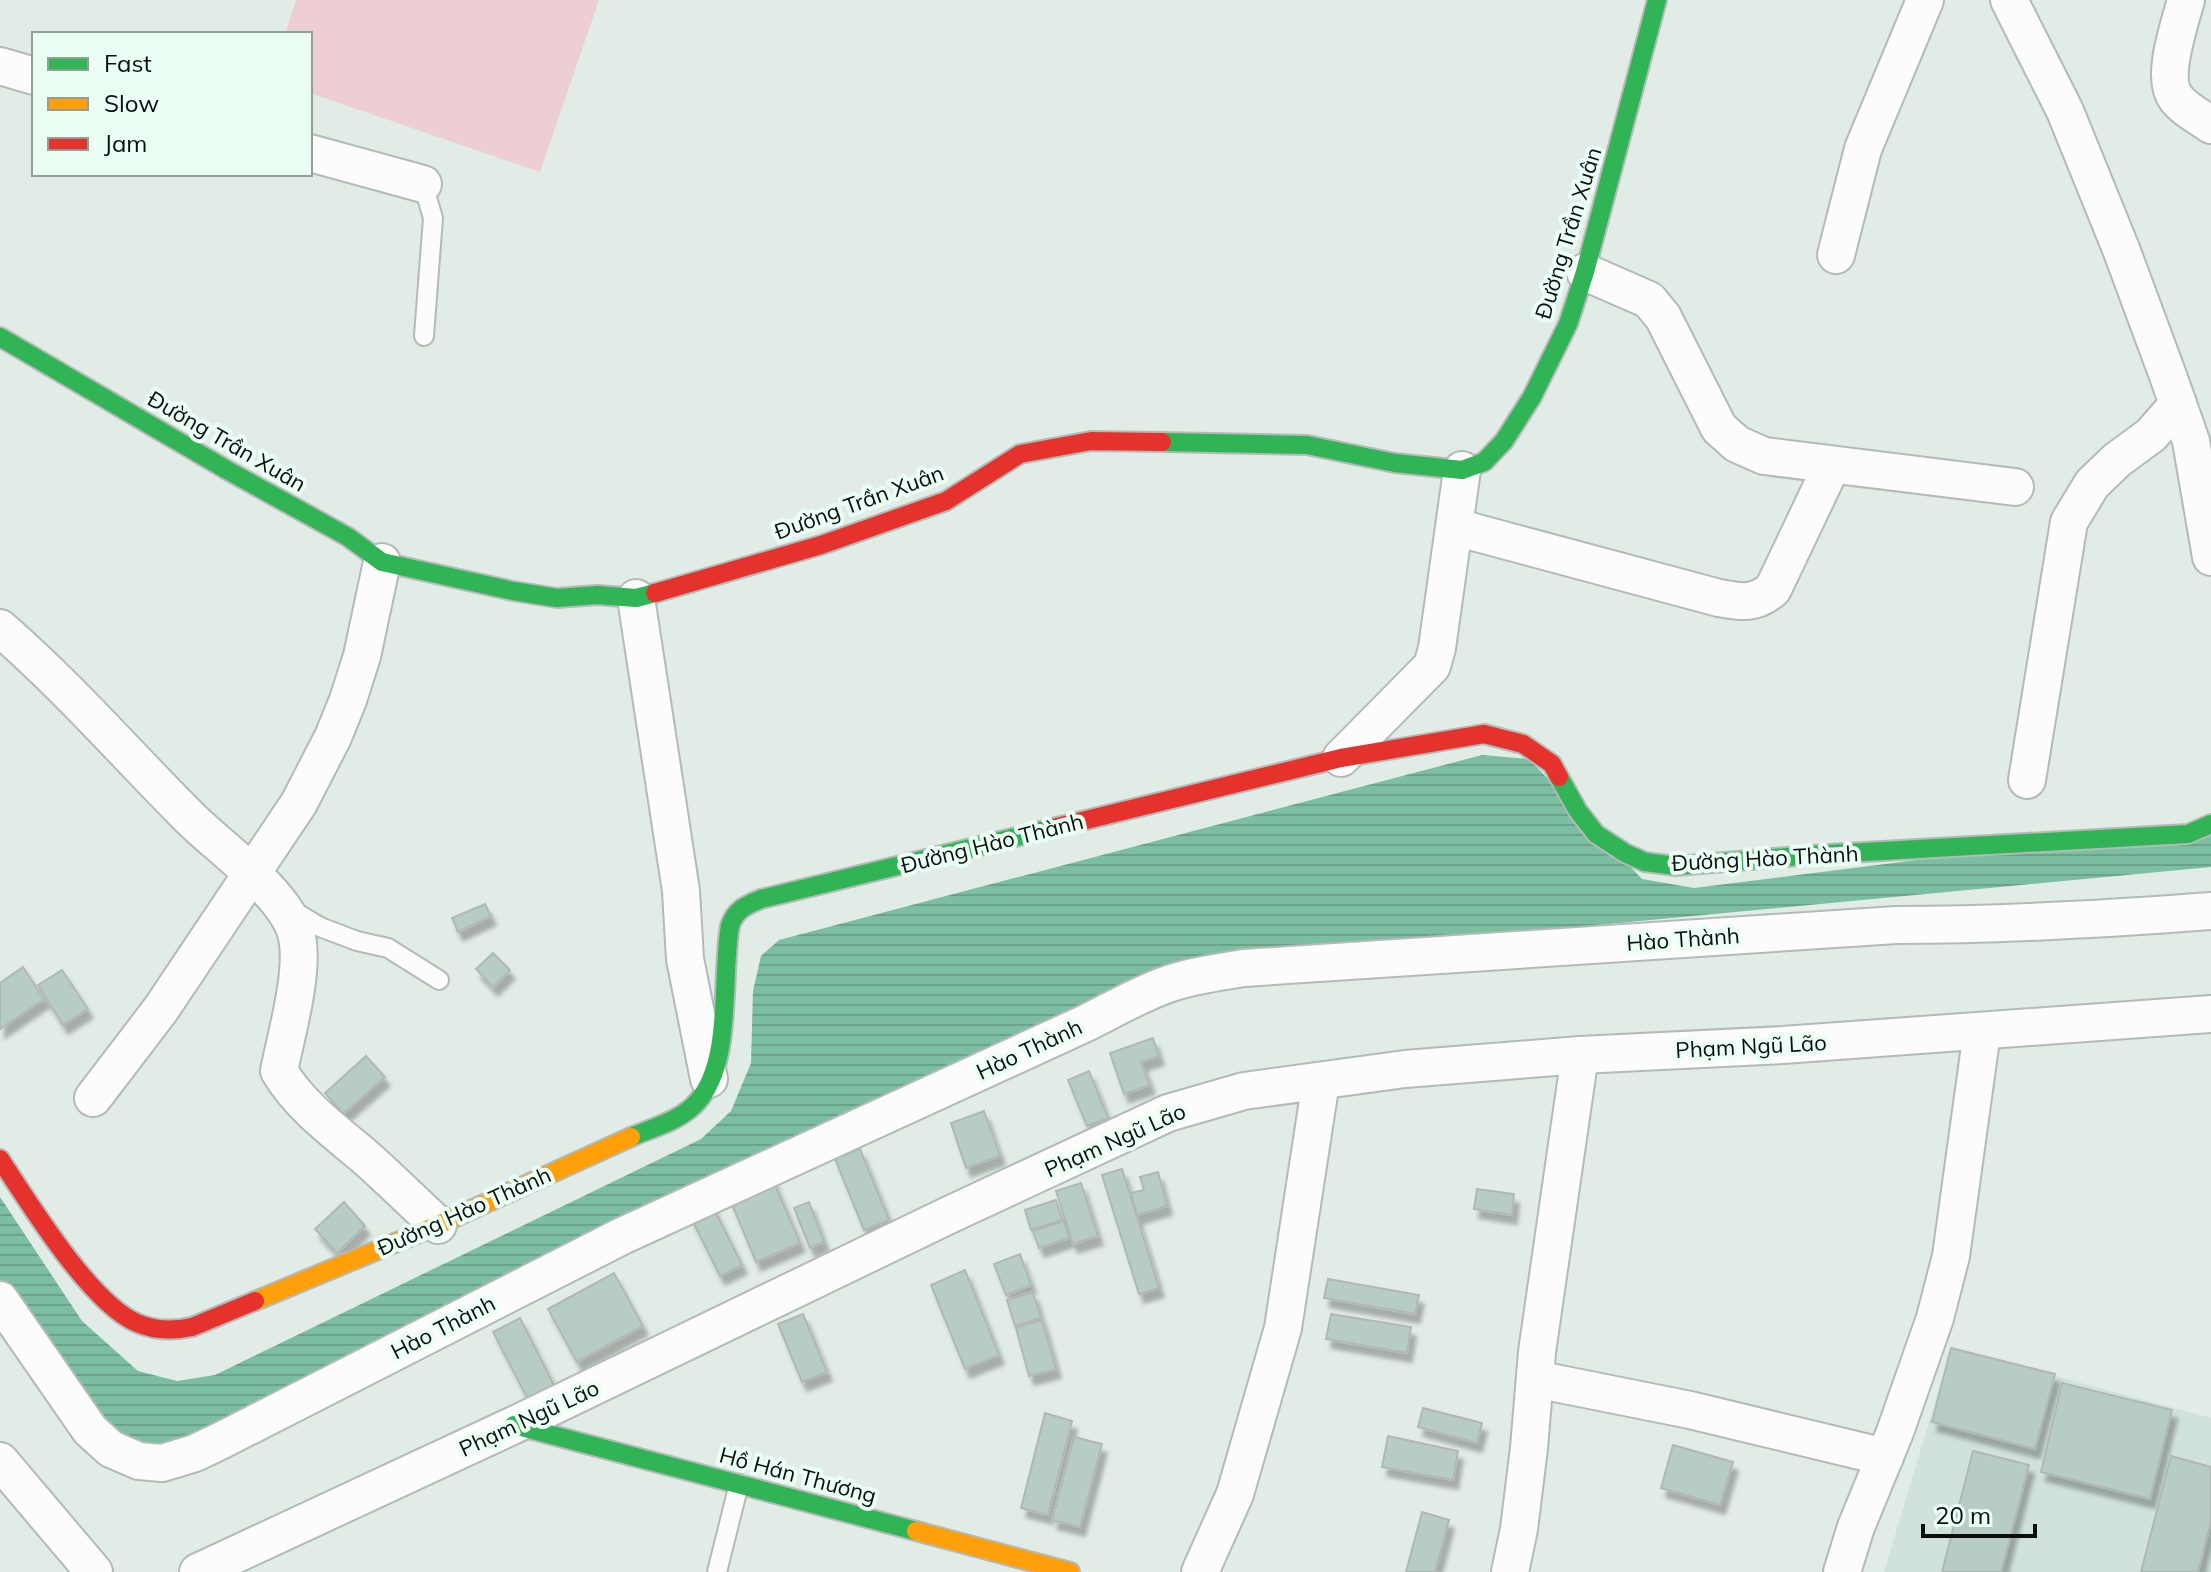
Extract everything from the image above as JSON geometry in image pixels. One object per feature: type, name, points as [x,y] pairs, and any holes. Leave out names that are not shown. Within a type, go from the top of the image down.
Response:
[{"type":"street","name":"Đường Trần Xuân","points":[[0,337],[348,537],[382,562],[557,598],[597,595],[636,598],[821,545],[946,501],[1020,454],[1091,441],[1307,445],[1395,463],[1462,470],[1484,462],[1504,441],[1532,397],[1568,324],[1585,272],[1657,0]]},
{"type":"street","points":[[1836,255],[1863,149],[1925,0]]},
{"type":"street","points":[[2009,0],[2065,111],[2121,249],[2178,404],[2191,441],[2211,557]]},
{"type":"street","points":[[2186,0],[2174,47],[2171,87],[2176,99],[2211,125]]},
{"type":"street","points":[[0,66],[32,75]]},
{"type":"street","points":[[312,154],[423,184]]},
{"type":"street","points":[[1585,272],[1649,300],[1663,317],[1719,428],[1737,444],[1764,456],[2015,487]]},
{"type":"street","points":[[2027,780],[2069,522],[2092,484],[2117,460],[2151,435],[2178,404]]},
{"type":"street","points":[[1455,527],[1743,602],[1763,598],[1773,589],[1832,465]]},
{"type":"street","points":[[1341,758],[1432,666],[1462,470]]},
{"type":"street","points":[[93,1098],[161,1009],[265,888],[299,803],[333,737],[362,656],[382,562]]},
{"type":"street","points":[[636,598],[681,891],[685,959],[710,1085]]},
{"type":"street","points":[[0,628],[30,654],[192,820],[265,888],[289,917],[297,935],[299,960],[279,1071],[309,1110],[438,1225]]},
{"type":"street","name":"Đường Hào Thành","points":[[0,1159],[51,1235],[104,1300],[119,1313],[147,1327],[174,1331],[192,1327],[438,1225],[676,1117],[697,1103],[710,1085],[718,1053],[727,986],[729,932],[735,915],[747,905],[761,899],[1341,758],[1484,734],[1523,744],[1552,764],[1578,811],[1596,834],[1612,846],[1645,862],[1676,866],[1811,855],[2188,834],[2211,824]]},
{"type":"street","name":"Hào Thành","points":[[0,1300],[90,1430],[111,1449],[139,1461],[162,1463],[195,1453],[222,1440],[622,1236],[1171,983],[1244,968],[1896,925],[1991,925],[2211,911]]},
{"type":"street","name":"Phạm Ngũ Lão","points":[[198,1572],[1168,1113],[1244,1091],[1405,1069],[1580,1055],[1783,1045],[2211,1014]]},
{"type":"street","points":[[1842,1572],[1935,1318],[1951,1256],[1982,1032]]},
{"type":"street","points":[[1510,1572],[1519,1529],[1537,1352],[1580,1055]]},
{"type":"street","points":[[1200,1572],[1235,1494],[1283,1328],[1321,1081]]},
{"type":"street","points":[[1535,1379],[1690,1410],[1885,1457]]},
{"type":"street","name":"Hồ Hán Thương","points":[[514,1425],[1070,1572]]},
{"type":"street","points":[[0,1461],[94,1572]]},
{"type":"lane","points":[[423,184],[433,218],[424,336]]},
{"type":"lane","points":[[265,888],[320,927],[357,941],[388,948],[439,980]]},
{"type":"lane","points":[[717,1572],[739,1484]]},
{"type":"shaded area","points":[[296,0],[599,0],[540,172],[312,94],[312,32],[286,32]]},
{"type":"shaded area","points":[[1482,755],[1529,759],[1642,879],[1694,888],[2211,823],[2211,867],[1249,958],[1116,993],[190,1435],[157,1444],[123,1438],[94,1420],[0,1280],[0,1197],[82,1321],[138,1371],[177,1381],[215,1375],[701,1139],[731,1111],[751,1063],[753,991],[761,956],[779,940]]},
{"type":"shaded area","points":[[1951,1348],[2211,1418],[2211,1572],[1884,1572]]},
{"type":"building","points":[[485,904],[491,916],[458,932],[452,918]]},
{"type":"building","points":[[493,953],[510,970],[493,987],[476,969]]},
{"type":"building","points":[[23,967],[44,999],[0,1029],[0,983]]},
{"type":"building","points":[[62,970],[88,1009],[63,1025],[38,985]]},
{"type":"building","points":[[1153,1038],[1159,1056],[1141,1062],[1150,1085],[1124,1094],[1110,1053]]},
{"type":"building","points":[[366,1056],[385,1077],[343,1114],[325,1093]]},
{"type":"building","points":[[1089,1071],[1108,1118],[1087,1126],[1068,1080]]},
{"type":"building","points":[[984,1111],[1000,1156],[966,1168],[951,1123]]},
{"type":"building","points":[[860,1149],[889,1220],[864,1230],[835,1159]]},
{"type":"building","points":[[1122,1169],[1159,1288],[1139,1294],[1102,1175]]},
{"type":"building","points":[[1158,1172],[1167,1206],[1137,1215],[1131,1193],[1144,1190],[1140,1177]]},
{"type":"building","points":[[770,1173],[800,1243],[756,1262],[727,1192]]},
{"type":"building","points":[[1081,1183],[1098,1236],[1073,1244],[1056,1191]]},
{"type":"building","points":[[1477,1189],[1514,1194],[1512,1215],[1474,1209]]},
{"type":"building","points":[[1056,1200],[1062,1220],[1031,1230],[1025,1210]]},
{"type":"building","points":[[344,1202],[365,1226],[337,1253],[315,1229]]},
{"type":"building","points":[[809,1202],[824,1242],[810,1248],[794,1208]]},
{"type":"building","points":[[712,1205],[742,1265],[720,1276],[690,1216]]},
{"type":"building","points":[[1064,1221],[1069,1238],[1039,1248],[1033,1231]]},
{"type":"building","points":[[1020,1254],[1031,1285],[1006,1295],[994,1264]]},
{"type":"building","points":[[965,1270],[999,1355],[965,1369],[931,1285]]},
{"type":"building","points":[[614,1273],[643,1326],[577,1362],[548,1309]]},
{"type":"building","points":[[1328,1279],[1419,1295],[1415,1314],[1324,1298]]},
{"type":"building","points":[[1033,1292],[1041,1318],[1015,1326],[1007,1300]]},
{"type":"building","points":[[803,1314],[827,1372],[802,1382],[778,1324]]},
{"type":"building","points":[[1331,1314],[1411,1327],[1407,1353],[1326,1339]]},
{"type":"building","points":[[520,1318],[558,1393],[532,1407],[493,1332]]},
{"type":"building","points":[[1042,1320],[1056,1369],[1029,1376],[1016,1328]]},
{"type":"building","points":[[1951,1348],[2055,1374],[2035,1449],[1932,1422]]},
{"type":"building","points":[[2062,1383],[2172,1410],[2150,1499],[2041,1472]]},
{"type":"building","points":[[1423,1408],[1482,1423],[1477,1443],[1418,1427]]},
{"type":"building","points":[[1045,1413],[1072,1421],[1048,1515],[1021,1508]]},
{"type":"building","points":[[1388,1436],[1458,1451],[1453,1480],[1382,1467]]},
{"type":"building","points":[[1074,1437],[1102,1444],[1080,1527],[1052,1520]]},
{"type":"building","points":[[1673,1445],[1733,1462],[1720,1505],[1661,1488]]},
{"type":"building","points":[[1973,1451],[2029,1465],[2001,1572],[1942,1572]]},
{"type":"building","points":[[2171,1456],[2211,1467],[2211,1521],[2198,1572],[2141,1572]]},
{"type":"building","points":[[1422,1512],[1449,1520],[1435,1572],[1406,1572]]},
{"type":"traffic: fast","points":[[1162,442],[1307,445],[1395,463],[1462,470],[1484,462],[1504,441],[1532,397],[1568,324],[1585,272],[1657,0]]},
{"type":"traffic: fast","points":[[0,337],[348,537],[382,562],[557,598],[597,595],[636,598],[655,593]]},
{"type":"traffic: fast","points":[[1559,777],[1578,811],[1596,834],[1645,862],[1676,866],[1811,855],[2188,834],[2211,824]]},
{"type":"traffic: fast","points":[[631,1137],[683,1114],[697,1102],[708,1085],[721,1042],[730,926],[742,909],[761,899],[1049,829]]},
{"type":"traffic: fast","points":[[514,1425],[916,1531]]},
{"type":"traffic: slow","points":[[255,1301],[438,1225],[631,1137]]},
{"type":"traffic: slow","points":[[916,1531],[1070,1572]]},
{"type":"traffic: jam","points":[[655,593],[821,545],[946,501],[1020,454],[1091,441],[1162,442]]},
{"type":"traffic: jam","points":[[1049,829],[1341,758],[1484,734],[1523,744],[1552,764],[1559,777]]},
{"type":"traffic: jam","points":[[0,1159],[81,1274],[119,1312],[137,1323],[164,1330],[192,1327],[255,1301]]}]
